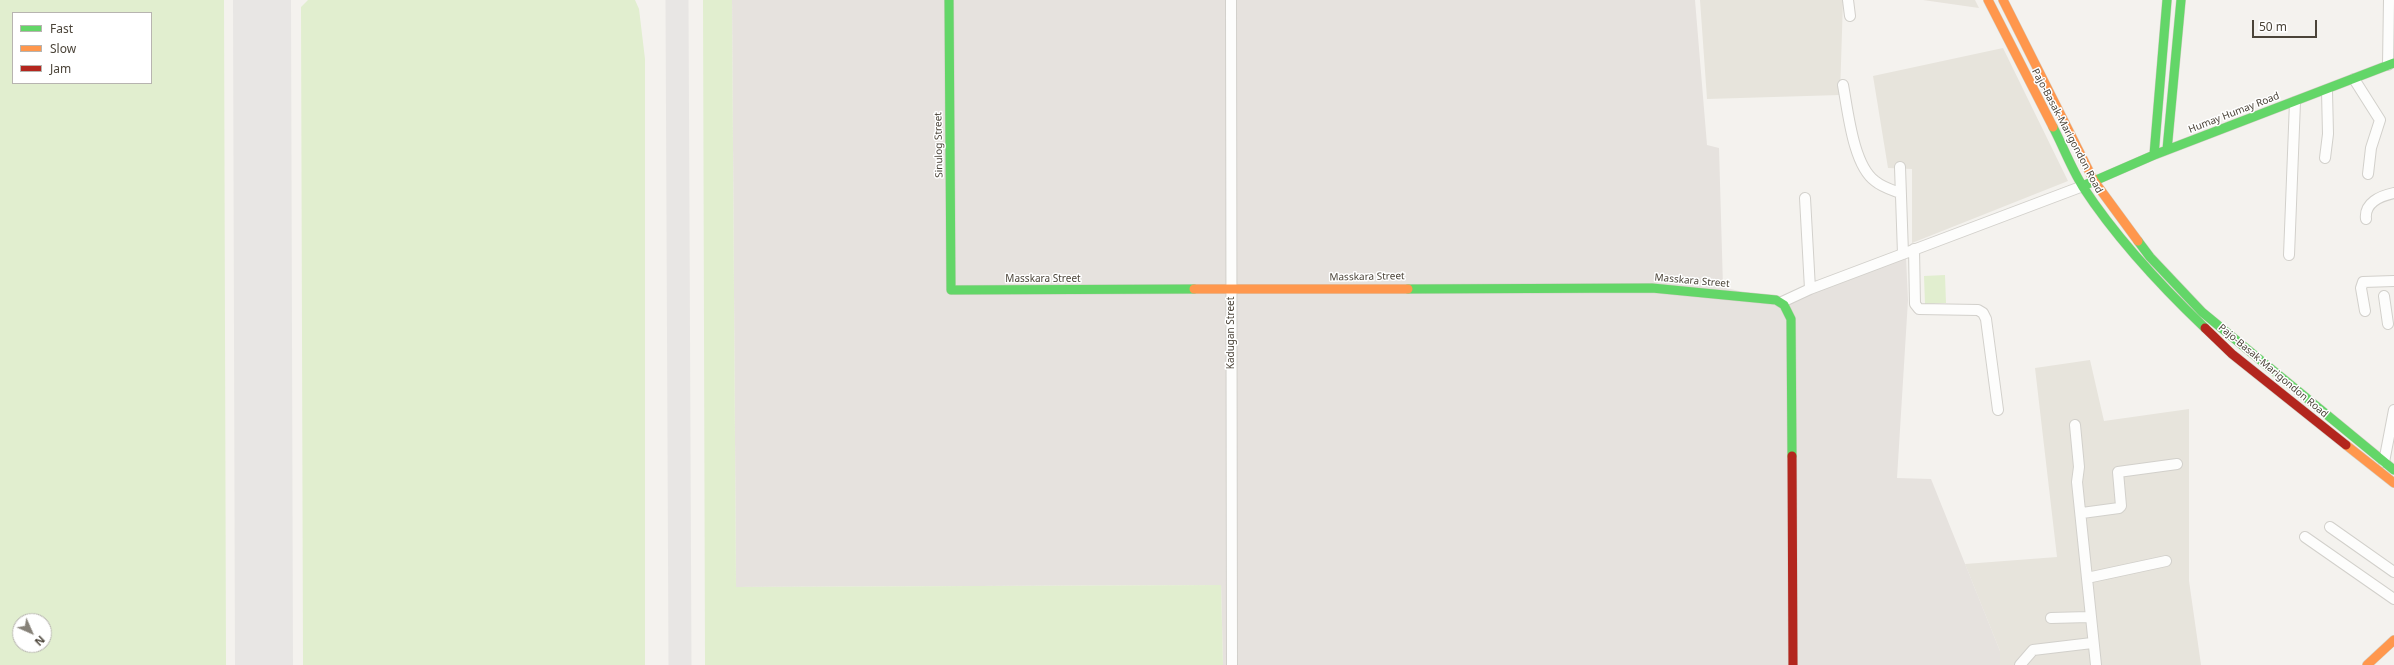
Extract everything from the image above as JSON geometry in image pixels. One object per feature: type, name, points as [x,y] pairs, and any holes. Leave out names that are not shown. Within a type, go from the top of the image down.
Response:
[{"type":"street","name":"Sinulog Street","points":[[950,0],[951,290]]},
{"type":"street","name":"Kadugan Street","points":[[1231,0],[1232,665]]},
{"type":"street","points":[[1848,0],[1850,16]]},
{"type":"street","name":"Pajo-Basak-Marigondon Road","points":[[1988,0],[2083,186],[2130,250],[2194,318],[2232,354],[2394,484]]},
{"type":"street","name":"Pajo-Basak-Marigondon Road","points":[[2003,0],[2094,181],[2135,239],[2180,291],[2394,470]]},
{"type":"street","points":[[2154,155],[2167,0]]},
{"type":"street","points":[[2167,150],[2181,0]]},
{"type":"street","points":[[2389,0],[2391,64]]},
{"type":"street","points":[[2164,28],[2178,29]]},
{"type":"street","name":"Humay Humay Road","points":[[2083,186],[2154,155],[2391,64]]},
{"type":"street","points":[[2354,79],[2380,120],[2371,148],[2368,174]]},
{"type":"street","points":[[1843,85],[1856,147],[1865,170],[1882,186],[1900,193]]},
{"type":"street","points":[[2325,158],[2328,134],[2326,90]]},
{"type":"street","points":[[2289,254],[2295,102]]},
{"type":"street","points":[[1900,167],[1903,254]]},
{"type":"street","points":[[1793,665],[1791,319],[1782,302],[1810,289],[2083,186]]},
{"type":"street","points":[[2366,219],[2366,210],[2370,204],[2384,195],[2394,193]]},
{"type":"street","points":[[1805,198],[1810,289]]},
{"type":"street","points":[[1914,249],[1915,304],[1919,309],[1978,310],[1983,313],[1986,319],[1998,410]]},
{"type":"street","points":[[2366,311],[2361,288],[2363,282],[2371,280],[2394,281]]},
{"type":"street","name":"Masskara Street","points":[[951,290],[1652,288],[1776,300],[1782,302]]},
{"type":"street","points":[[2384,296],[2389,317]]},
{"type":"street","points":[[2384,462],[2394,410]]},
{"type":"street","points":[[2075,425],[2080,467],[2077,482],[2082,513],[2092,643],[2096,665]]},
{"type":"street","points":[[2082,513],[2119,508],[2121,506],[2118,472],[2177,464]]},
{"type":"street","points":[[2330,527],[2394,572]]},
{"type":"street","points":[[2305,537],[2394,599]]},
{"type":"street","points":[[2087,578],[2166,561]]},
{"type":"street","points":[[2051,618],[2090,617]]},
{"type":"street","points":[[2373,663],[2394,640]]},
{"type":"street","points":[[2020,665],[2033,650],[2092,643]]},
{"type":"shaded area","points":[[732,0],[1695,0],[1707,145],[1719,148],[1723,287],[1786,303],[1906,257],[1908,300],[1897,478],[1931,479],[2000,651],[2000,665],[1223,665],[1221,585],[736,587]]},
{"type":"shaded area","points":[[1700,0],[1843,0],[1840,95],[1707,99]]},
{"type":"shaded area","points":[[1923,0],[1975,0],[1979,8]]},
{"type":"shaded area","points":[[2003,48],[2068,181],[1912,243],[1912,169],[1888,168],[1873,76]]},
{"type":"shaded area","points":[[2090,360],[2104,421],[2189,409],[2189,581],[2201,665],[2000,665],[2000,651],[1965,564],[2057,557],[2035,368]]},
{"type":"green space","points":[[0,0],[224,0],[226,665],[0,665]]},
{"type":"green space","points":[[308,0],[635,0],[639,9],[645,59],[645,665],[303,665],[301,7]]},
{"type":"green space","points":[[703,0],[732,0],[736,587],[1221,585],[1223,665],[705,665]]},
{"type":"green space","points":[[1945,275],[1946,303],[1925,304],[1924,276]]},
{"type":"taxiway","points":[[677,0],[680,665]]},
{"type":"runway","points":[[262,0],[264,665]]},
{"type":"traffic: fast","points":[[949,0],[951,290],[1194,289]]},
{"type":"traffic: fast","points":[[2154,155],[2167,0]]},
{"type":"traffic: fast","points":[[2167,150],[2181,0]]},
{"type":"traffic: fast","points":[[2085,185],[2154,155],[2394,63]]},
{"type":"traffic: fast","points":[[2053,127],[2083,187],[2110,225],[2140,261],[2205,328]]},
{"type":"traffic: fast","points":[[2138,241],[2150,257],[2202,312],[2394,470]]},
{"type":"traffic: fast","points":[[1408,289],[1652,288],[1776,300],[1784,305],[1791,319],[1792,456]]},
{"type":"traffic: slow","points":[[1988,0],[2053,127]]},
{"type":"traffic: slow","points":[[2003,0],[2094,181],[2138,241]]},
{"type":"traffic: slow","points":[[1194,289],[1408,289]]},
{"type":"traffic: slow","points":[[2346,445],[2394,483]]},
{"type":"traffic: slow","points":[[2367,665],[2394,640]]},
{"type":"traffic: jam","points":[[2205,328],[2232,354],[2346,445]]},
{"type":"traffic: jam","points":[[1792,456],[1793,665]]}]
